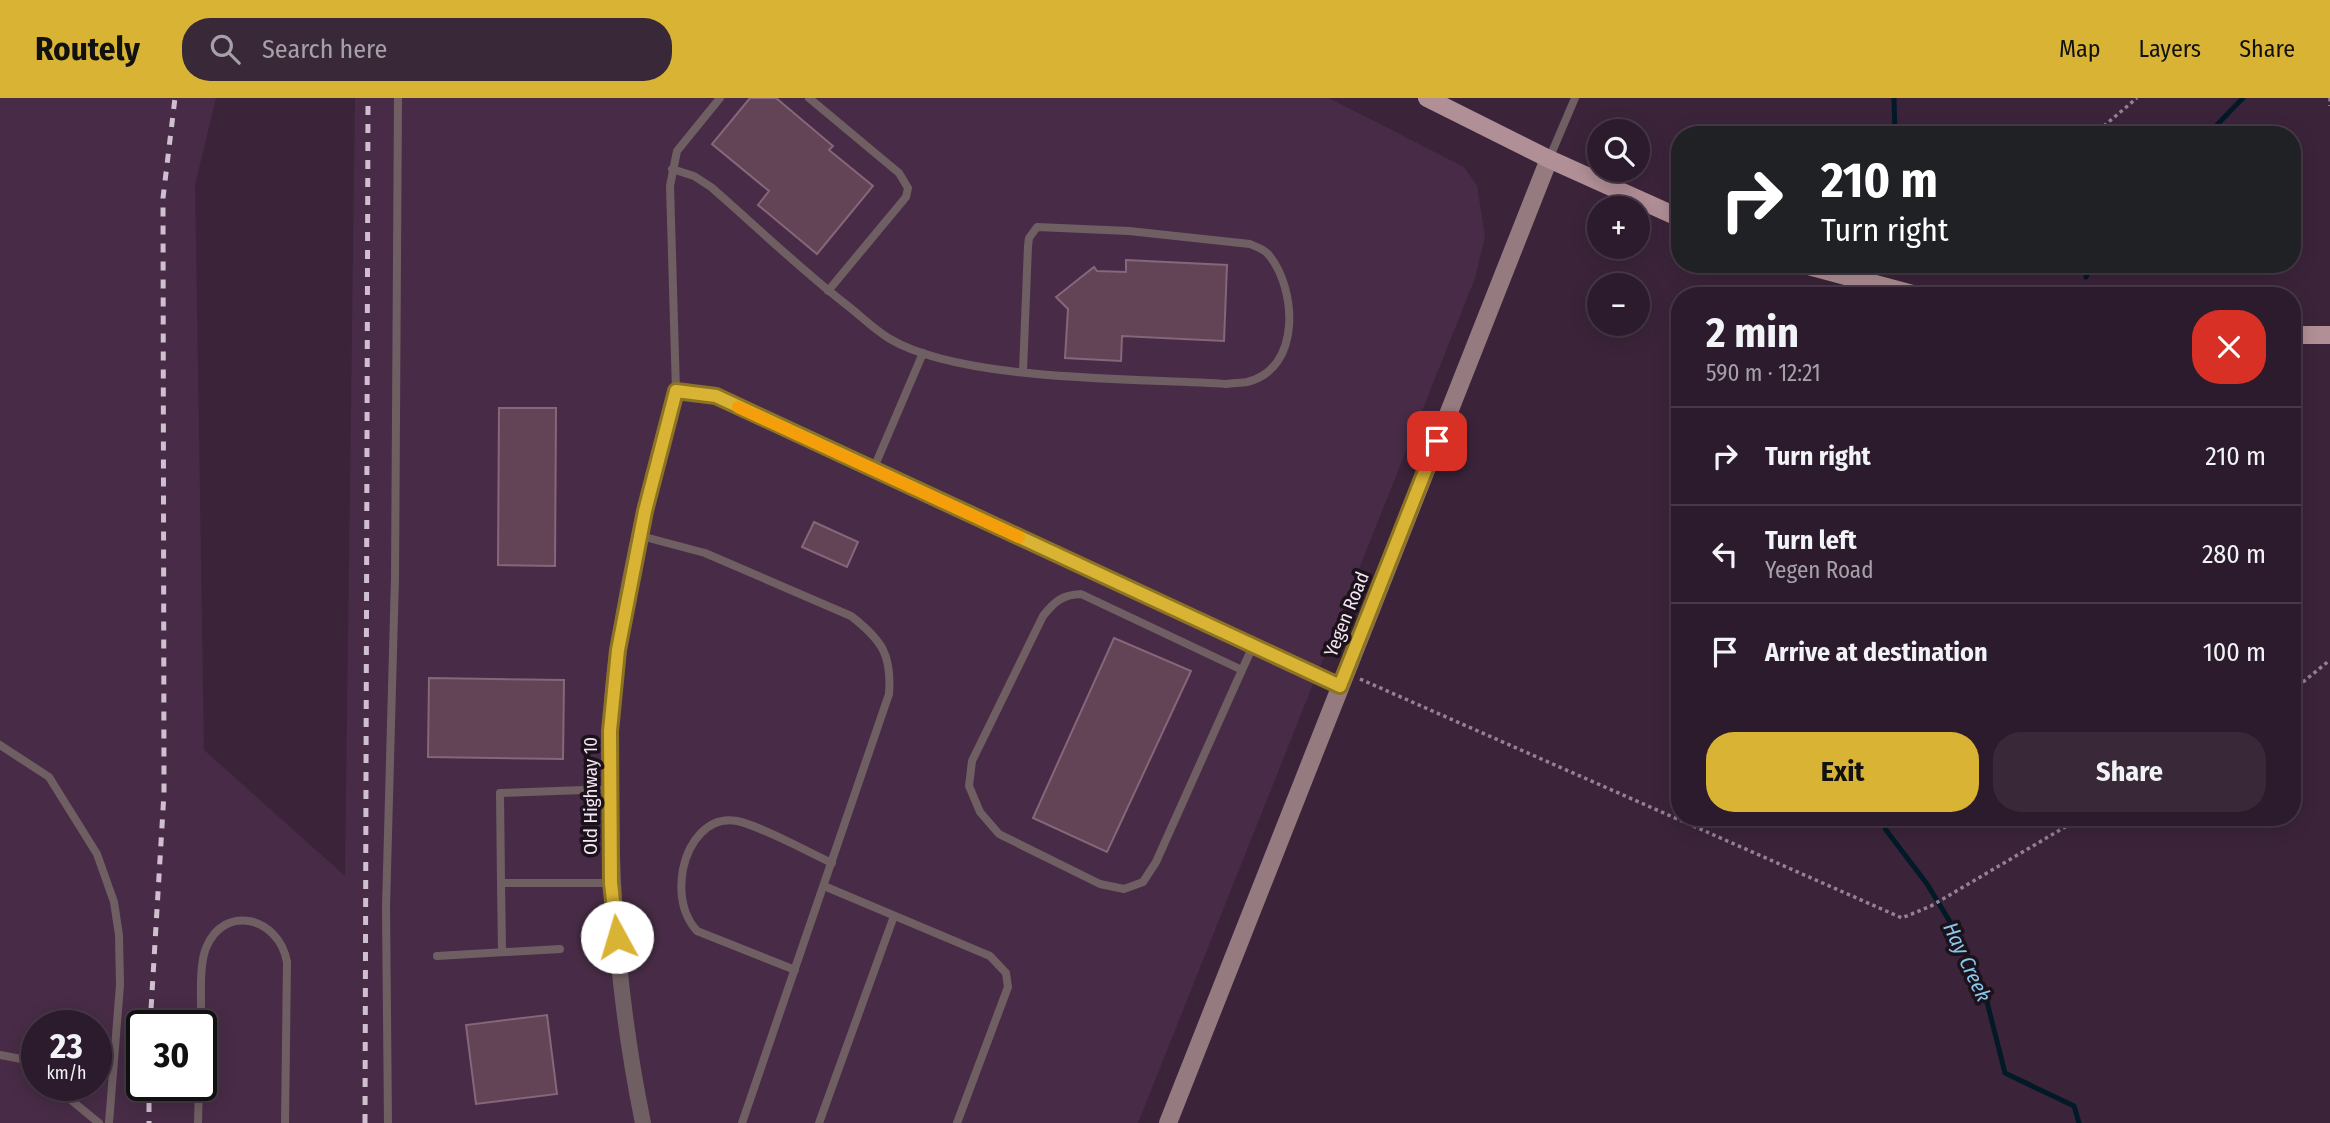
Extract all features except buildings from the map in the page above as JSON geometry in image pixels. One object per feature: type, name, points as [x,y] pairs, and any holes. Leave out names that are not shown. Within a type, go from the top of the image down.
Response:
[{"type":"main road","points":[[1427,98],[1549,159],[1671,214]]},
{"type":"main road","points":[[1834,273],[1887,287]]},
{"type":"main road","points":[[2301,335],[2330,335]]},
{"type":"street","name":"Yegen Road","points":[[1168,1123],[1549,159]]},
{"type":"street","name":"Old Highway 10","points":[[643,1123],[632,1072],[611,883],[610,731],[618,650],[641,536],[676,391]]},
{"type":"lane","points":[[388,1123],[386,907],[396,578],[398,98]]},
{"type":"lane","points":[[720,98],[677,151],[672,169],[670,186],[676,391],[716,396],[1253,646],[1343,679]]},
{"type":"lane","points":[[809,98],[899,173],[908,188],[906,197],[828,291]]},
{"type":"lane","points":[[1549,159],[1575,98]]},
{"type":"lane","points":[[672,169],[694,176],[712,187],[828,291],[888,338],[923,353],[1023,371],[1226,384],[1249,382],[1266,372],[1282,354],[1289,335],[1288,296],[1280,273],[1267,252],[1250,244],[1129,231],[1037,227],[1032,230],[1028,246],[1023,371]]},
{"type":"lane","points":[[873,470],[923,353]]},
{"type":"lane","points":[[641,536],[705,554],[851,616],[870,630],[886,652],[891,670],[890,694],[743,1123]]},
{"type":"lane","points":[[1242,670],[1081,594],[1066,595],[1054,603],[1043,616],[972,761],[969,786],[980,812],[999,834],[1100,884],[1124,889],[1143,882],[1156,862],[1253,646]]},
{"type":"lane","points":[[0,745],[49,777],[97,854],[114,902],[120,935],[120,985],[109,1123]]},
{"type":"lane","points":[[502,951],[500,793],[611,789]]},
{"type":"lane","points":[[795,970],[697,930],[690,922],[682,901],[685,857],[698,835],[716,822],[737,821],[832,863]]},
{"type":"lane","points":[[502,883],[611,883]]},
{"type":"lane","points":[[824,887],[990,956],[1006,973],[1008,987],[957,1123]]},
{"type":"lane","points":[[819,1123],[894,916]]},
{"type":"lane","points":[[202,1010],[204,952],[210,939],[219,929],[244,920],[269,928],[285,949],[287,962],[285,1123]]},
{"type":"lane","points":[[438,956],[560,949]]},
{"type":"lane","points":[[0,1055],[21,1059]]},
{"type":"lane","points":[[72,1101],[99,1123]]},
{"type":"lane","points":[[198,1123],[199,1101]]},
{"type":"path","points":[[2104,126],[2137,98]]},
{"type":"path","points":[[2330,98],[2330,106]]},
{"type":"path","points":[[2301,684],[2330,660]]},
{"type":"path","points":[[1343,679],[1671,819]]},
{"type":"path","points":[[1687,826],[1902,918],[1931,905],[2066,826]]},
{"type":"shaded area","points":[[0,98],[216,98],[195,185],[204,750],[345,876],[355,98],[1329,98],[1464,167],[1477,186],[1485,236],[1475,278],[1138,1123],[0,1123]]},
{"type":"waterway","points":[[1894,98],[1895,126]]},
{"type":"waterway","name":"Hay Creek","points":[[2216,126],[2243,98]]},
{"type":"waterway","name":"Hay Creek","points":[[2086,277],[2088,273]]},
{"type":"waterway","name":"Hay Creek","points":[[1884,826],[1927,884],[1955,930],[1985,994],[2005,1073],[2074,1106],[2079,1123]]},
{"type":"railway","points":[[151,1010],[164,793],[163,198],[175,98]]},
{"type":"railway","points":[[365,1123],[368,98]]},
{"type":"railway","points":[[149,1101],[149,1123]]},
{"type":"slow traffic","points":[[738,407],[1019,537]]},
{"type":"route","points":[[617,937],[611,883],[610,731],[618,650],[645,511],[676,391],[716,396],[1340,686],[1437,441]]}]
